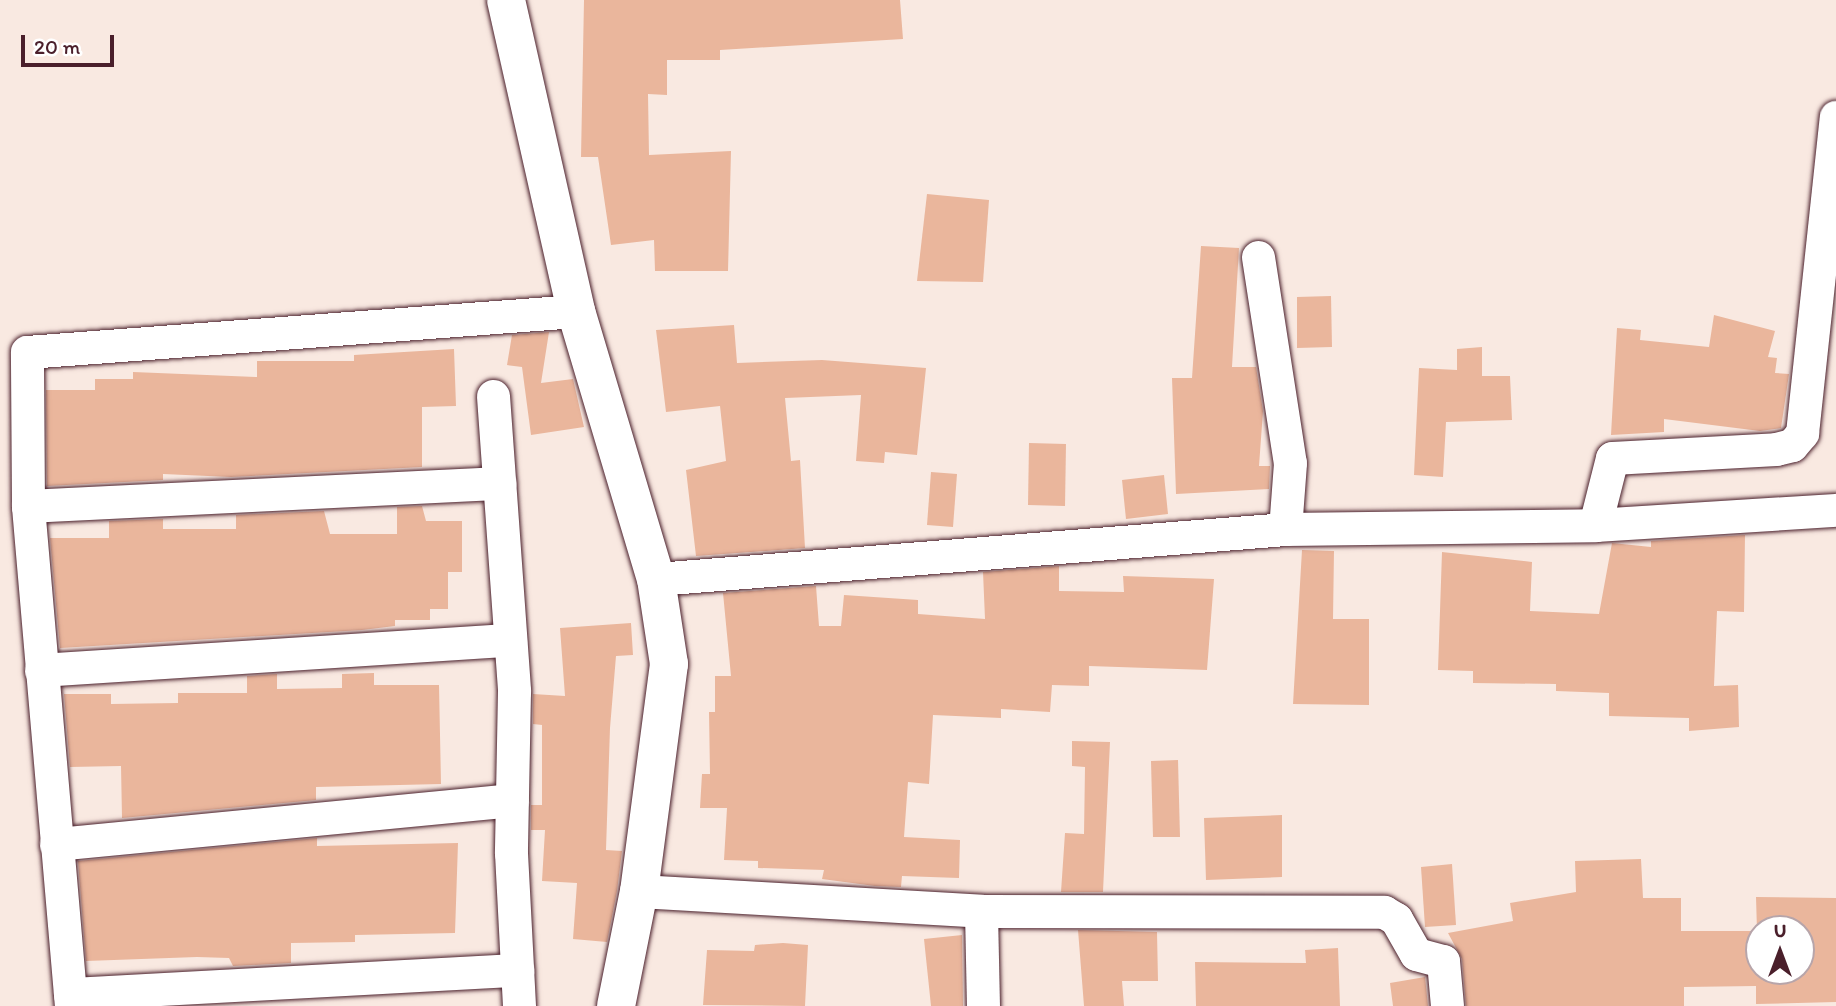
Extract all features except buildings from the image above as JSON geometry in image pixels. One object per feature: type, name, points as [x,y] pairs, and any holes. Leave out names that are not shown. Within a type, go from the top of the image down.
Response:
[{"type":"street","points":[[506,0],[576,311],[656,579],[669,664],[639,891],[616,1006]]},
{"type":"street","points":[[1595,525],[1612,458],[1776,449],[1792,445],[1802,433],[1836,117]]},
{"type":"street","points":[[1258,257],[1290,463],[1285,529]]},
{"type":"street","points":[[517,970],[70,1000],[28,506],[27,352],[576,311]]},
{"type":"street","points":[[493,396],[510,640],[519,1006]]},
{"type":"street","points":[[28,506],[499,483]]},
{"type":"street","points":[[656,579],[1285,529],[1595,525],[1836,510]]},
{"type":"street","points":[[41,670],[510,640]]},
{"type":"street","points":[[55,844],[512,800]]},
{"type":"street","points":[[639,891],[981,911],[1384,912],[1396,919],[1416,954],[1443,961],[1447,1006]]},
{"type":"street","points":[[981,911],[983,1006]]}]
